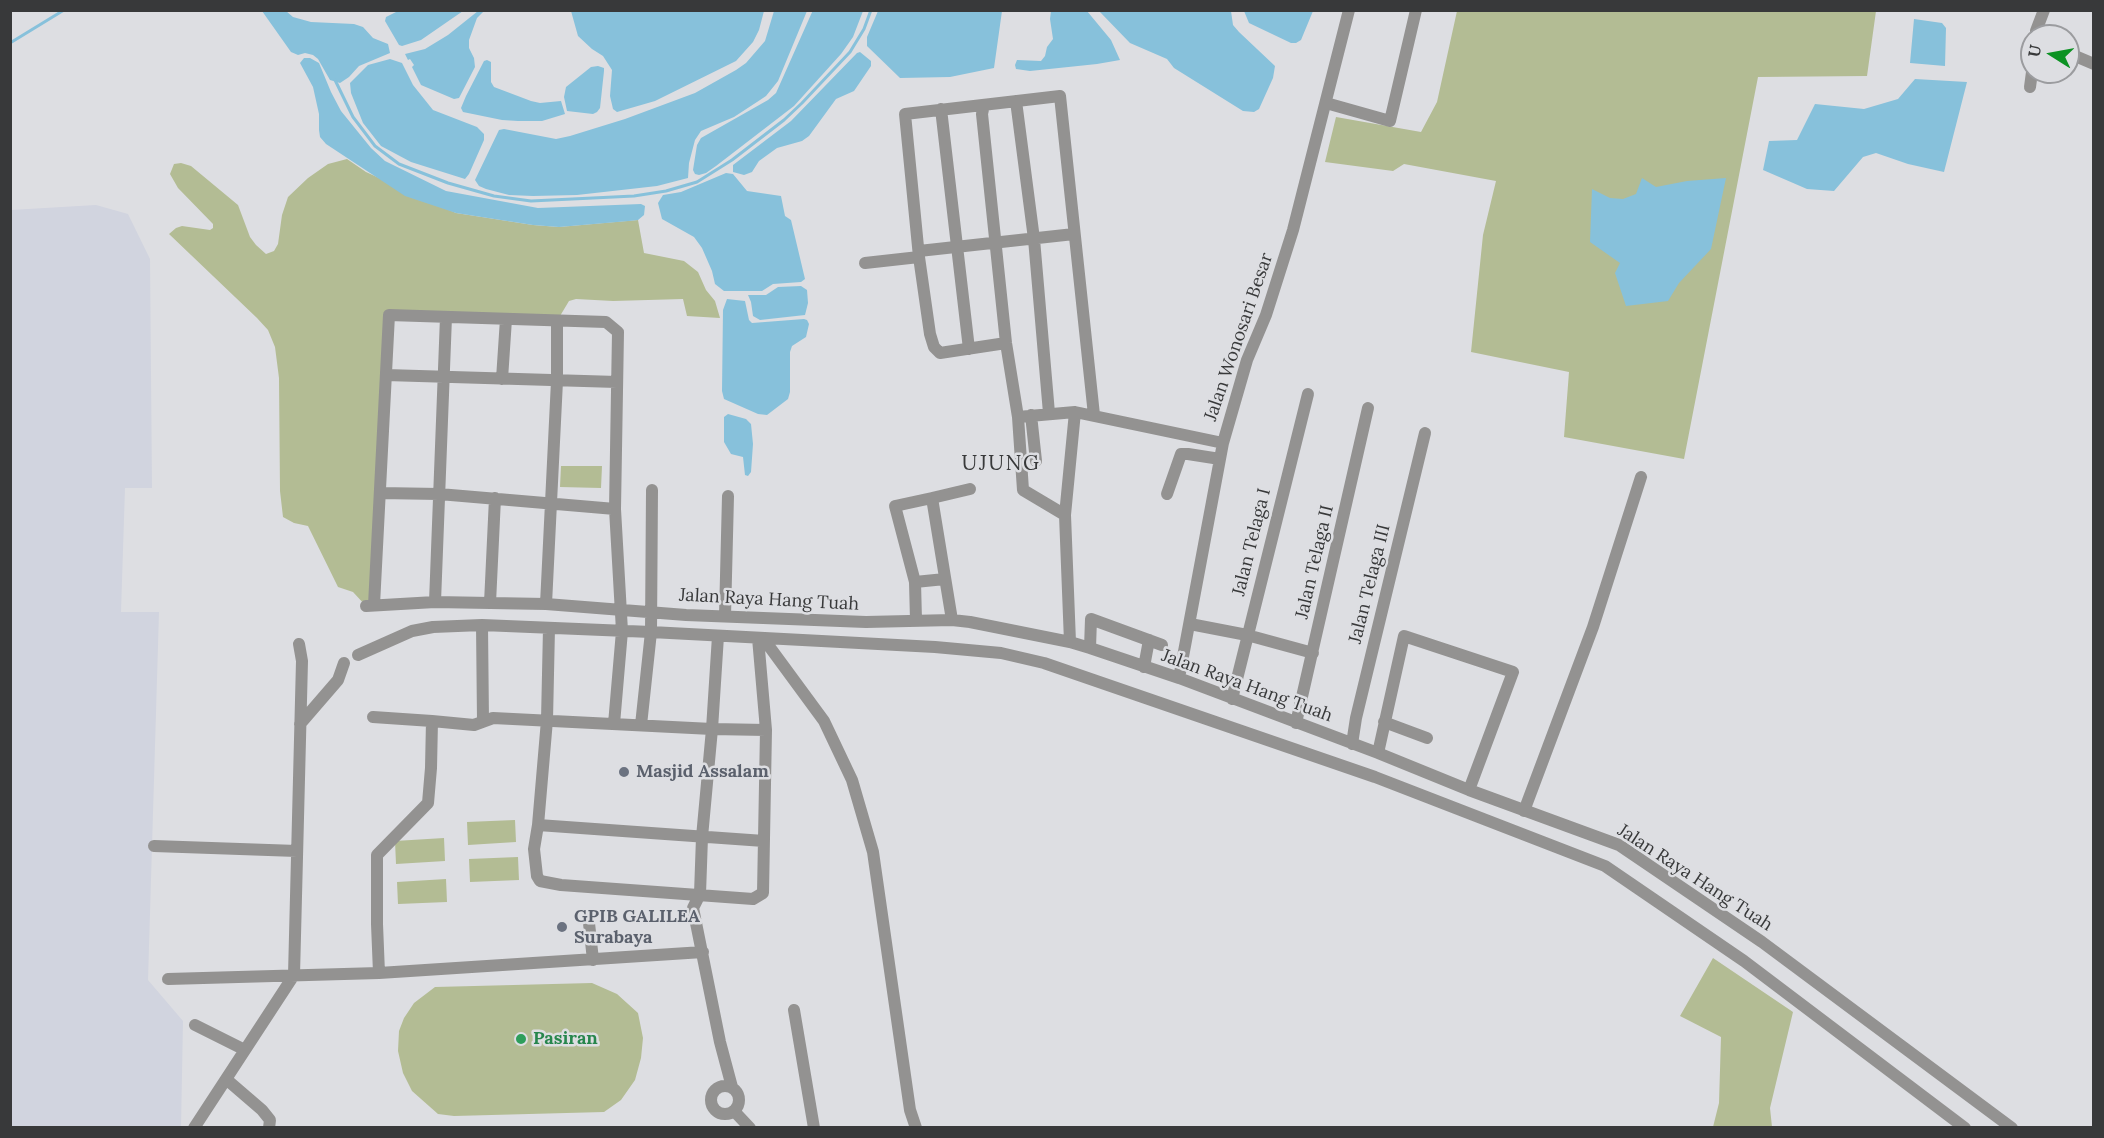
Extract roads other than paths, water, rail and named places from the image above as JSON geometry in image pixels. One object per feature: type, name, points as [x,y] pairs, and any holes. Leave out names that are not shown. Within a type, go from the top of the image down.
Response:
[{"type":"street","name":"Jalan Wonosari Besar","points":[[1179,678],[1223,442],[1247,360],[1266,315],[1293,230],[1349,10]]},
{"type":"street","points":[[1326,103],[1390,120],[1416,10]]},
{"type":"street","points":[[2080,58],[2094,64]]},
{"type":"street","points":[[1006,343],[940,353],[934,347],[930,334],[919,254],[905,114],[1060,96],[1094,415]]},
{"type":"street","points":[[1016,101],[1034,239],[1049,413]]},
{"type":"street","points":[[984,105],[982,114],[1006,343],[1035,461]]},
{"type":"street","points":[[941,109],[969,350]]},
{"type":"street","points":[[865,263],[957,246],[1074,234]]},
{"type":"street","points":[[614,724],[622,631],[615,509],[618,332],[606,322],[388,315],[380,493],[439,494],[615,509]]},
{"type":"street","points":[[435,602],[446,317]]},
{"type":"street","points":[[502,379],[506,319]]},
{"type":"street","points":[[546,604],[557,381],[557,321]]},
{"type":"street","points":[[386,375],[617,382]]},
{"type":"street","name":"Jalan Telaga I","points":[[1232,699],[1308,394]]},
{"type":"street","name":"Jalan Telaga II","points":[[1296,723],[1368,408]]},
{"type":"street","points":[[1024,416],[1075,412],[1223,442]]},
{"type":"street","points":[[1070,642],[1065,514],[1075,412]]},
{"type":"street","points":[[1024,416],[1023,490],[1065,514]]},
{"type":"street","name":"Jalan Telaga III","points":[[1352,744],[1356,718],[1425,433]]},
{"type":"street","points":[[1167,494],[1181,454],[1220,459]]},
{"type":"street","points":[[1524,811],[1593,627],[1641,477]]},
{"type":"street","points":[[916,620],[915,582],[895,506],[970,489]]},
{"type":"street","points":[[641,725],[651,632],[652,490]]},
{"type":"street","name":"Jalan Raya Hang Tuah","points":[[380,493],[370,605],[435,602],[546,604],[651,612],[866,622],[916,620],[970,622],[1070,642],[1179,678],[1524,811],[1619,845],[1762,942],[2012,1128]]},
{"type":"street","points":[[725,616],[728,496]]},
{"type":"street","points":[[490,603],[495,498]]},
{"type":"street","points":[[932,498],[952,620]]},
{"type":"street","points":[[915,582],[945,579]]},
{"type":"street","points":[[1090,648],[1091,619],[1162,645]]},
{"type":"street","points":[[1190,624],[1247,635],[1313,653]]},
{"type":"street","points":[[482,625],[483,721]]},
{"type":"street","points":[[358,655],[412,631],[433,627],[482,625],[935,647],[1029,658],[1375,777],[1605,866],[1744,961],[1965,1128]]},
{"type":"street","points":[[549,628],[548,720],[534,849],[537,876],[540,881],[561,885],[753,899],[763,893],[766,730],[761,638]]},
{"type":"street","points":[[718,636],[702,837],[700,894],[693,908],[720,1042],[732,1087],[738,1094],[739,1103],[734,1111],[721,1114],[714,1108],[711,1099],[715,1090],[723,1086],[732,1087]]},
{"type":"street","points":[[1378,753],[1404,636],[1513,672],[1469,790]]},
{"type":"street","points":[[761,638],[824,721],[852,780],[873,852],[910,1110],[916,1128]]},
{"type":"street","points":[[1144,667],[1149,640]]},
{"type":"street","points":[[194,1128],[294,975],[302,661],[299,644]]},
{"type":"street","points":[[300,724],[338,680],[344,663]]},
{"type":"street","points":[[373,717],[474,725],[493,718],[766,730]]},
{"type":"street","points":[[379,973],[376,924],[377,855],[428,803],[432,721]]},
{"type":"street","points":[[1384,722],[1427,738]]},
{"type":"street","points":[[538,825],[764,841]]},
{"type":"street","points":[[154,846],[297,851]]},
{"type":"street","points":[[588,914],[593,960]]},
{"type":"street","points":[[168,980],[379,973],[703,952]]},
{"type":"street","points":[[794,1010],[813,1128]]},
{"type":"street","points":[[195,1025],[244,1050]]},
{"type":"street","points":[[226,1078],[262,1110],[270,1120],[270,1128]]},
{"type":"street","points":[[734,1111],[750,1128]]},
{"type":"water","points":[[400,10],[463,11],[421,40],[402,46],[399,45],[385,21],[386,17]]},
{"type":"water","points":[[571,10],[764,11],[753,42],[736,61],[655,101],[617,112],[613,109],[610,96],[612,70],[603,56],[578,36]]},
{"type":"water","points":[[813,10],[863,11],[853,37],[841,54],[794,106],[706,173],[695,174],[693,170],[697,145],[701,138],[768,100],[776,93]]},
{"type":"water","points":[[1244,10],[1313,11],[1301,40],[1291,43],[1249,23]]},
{"type":"water","points":[[262,11],[286,11],[293,17],[311,22],[354,24],[363,27],[373,38],[388,44],[390,53],[359,66],[340,83],[330,80],[318,59],[313,55],[305,53],[298,55],[291,52]]},
{"type":"water","points":[[478,11],[484,11],[477,18],[469,40],[475,67],[459,98],[454,99],[421,85],[412,67],[414,65],[405,54],[425,49],[448,35]]},
{"type":"water","points":[[774,11],[807,11],[778,81],[766,96],[734,117],[701,131],[695,140],[688,178],[657,186],[577,195],[533,196],[509,195],[486,189],[479,186],[475,180],[499,130],[556,139],[570,136],[625,119],[695,93],[736,70],[746,63],[765,41]]},
{"type":"water","points":[[878,11],[1002,11],[994,68],[950,77],[900,78],[867,46],[867,37]]},
{"type":"water","points":[[1051,11],[1087,11],[1111,40],[1120,60],[1030,71],[1016,69],[1017,60],[1041,61],[1045,56],[1047,47],[1053,39]]},
{"type":"water","points":[[1099,11],[1231,11],[1233,25],[1275,66],[1273,78],[1259,109],[1254,112],[1243,111],[1174,68],[1167,59],[1130,43]]},
{"type":"water","points":[[1914,19],[1942,23],[1946,28],[1945,66],[1910,63]]},
{"type":"water","points":[[860,52],[871,61],[871,66],[854,91],[836,99],[809,136],[802,141],[777,148],[759,161],[752,172],[744,175],[733,172],[733,165],[791,121]]},
{"type":"water","points":[[304,58],[310,58],[319,63],[341,111],[371,148],[385,161],[446,191],[538,208],[641,204],[645,206],[644,215],[638,220],[629,221],[559,227],[533,225],[456,213],[405,196],[326,144],[320,137],[319,114],[313,87],[300,63]]},
{"type":"water","points":[[390,59],[402,63],[413,85],[433,110],[477,127],[484,134],[484,140],[465,179],[411,162],[381,146],[363,123],[351,93],[350,83],[368,65]]},
{"type":"water","points":[[484,61],[491,62],[491,82],[494,87],[540,103],[561,101],[565,114],[542,121],[518,121],[463,112],[461,108],[466,96]]},
{"type":"water","points":[[591,67],[604,68],[600,108],[593,114],[567,111],[564,97],[566,87]]},
{"type":"water","points":[[1915,79],[1967,82],[1944,172],[1908,164],[1876,153],[1863,157],[1834,191],[1807,189],[1763,170],[1769,141],[1797,140],[1815,104],[1864,109],[1898,99]]},
{"type":"water","points":[[726,173],[733,174],[747,191],[781,196],[785,216],[791,220],[805,279],[801,282],[773,284],[762,291],[724,291],[715,284],[702,248],[694,237],[662,219],[658,203],[663,195],[681,192]]},
{"type":"water","points":[[1642,178],[1656,187],[1687,181],[1726,178],[1711,249],[1679,283],[1668,301],[1626,306],[1615,273],[1620,263],[1590,242],[1592,189],[1610,198],[1623,199],[1636,194]]},
{"type":"water","points":[[801,286],[807,290],[808,303],[805,315],[760,320],[753,316],[748,295],[766,295],[778,287]]},
{"type":"water","points":[[727,299],[745,301],[749,320],[752,323],[804,319],[809,324],[806,337],[792,346],[790,352],[788,399],[767,415],[758,414],[724,399],[722,391],[723,310]]},
{"type":"water","points":[[728,414],[746,419],[751,424],[753,444],[751,472],[748,476],[745,475],[743,457],[731,454],[724,442],[724,417]]},
{"type":"waterway","points":[[10,43],[64,10]]},
{"type":"waterway","points":[[335,80],[353,117],[375,146],[399,164],[448,183],[494,196],[531,201],[634,196],[666,191],[697,182],[732,160],[784,120],[850,52],[864,29],[871,10]]},
{"type":"place","name":"Masjid Assalam","points":[[624,772]]},
{"type":"place","name":"GPIB GALILEA Surabaya","points":[[562,927]]},
{"type":"place","name":"Pasiran","points":[[521,1039]]},
{"type":"district","name":"UJUNG","points":[[1001,464]]}]
